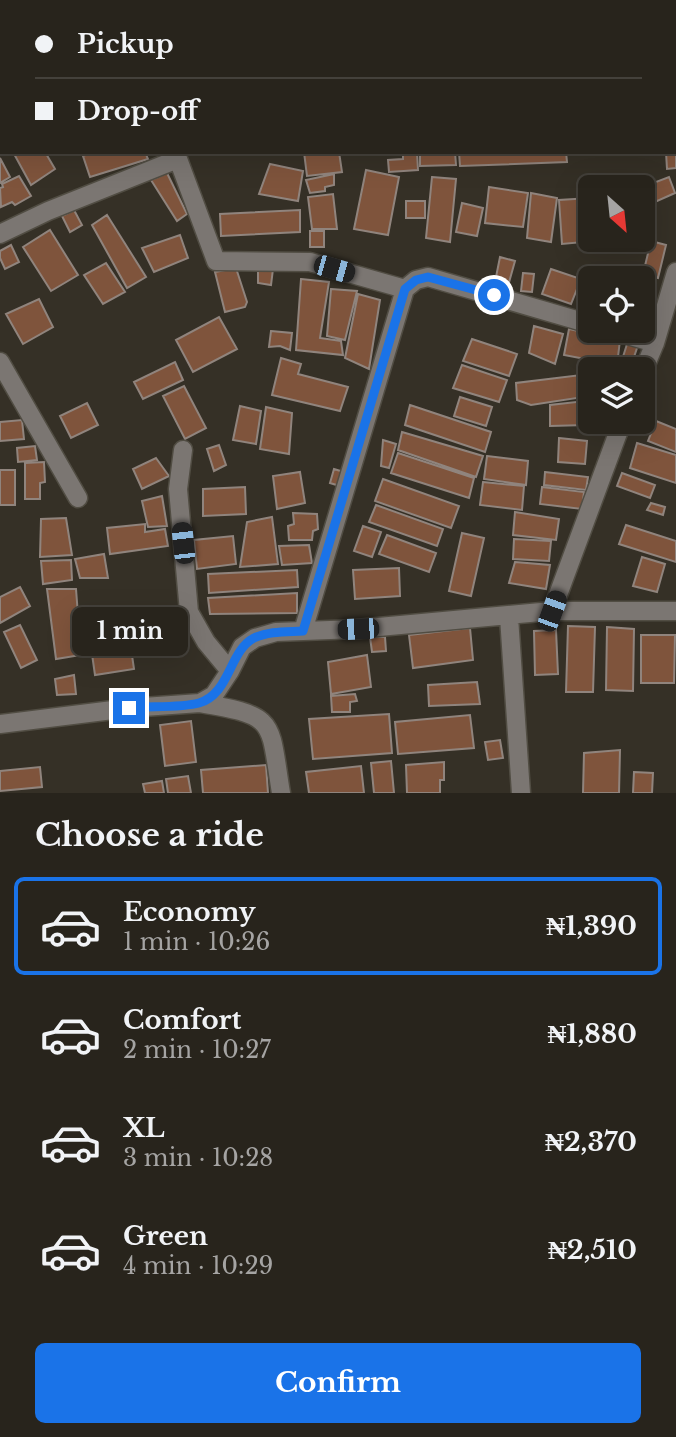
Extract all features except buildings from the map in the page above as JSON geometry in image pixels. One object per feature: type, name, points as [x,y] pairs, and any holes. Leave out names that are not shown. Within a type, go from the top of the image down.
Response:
[{"type":"street","points":[[0,234],[176,156],[216,261],[310,262],[405,289]]},
{"type":"street","points":[[649,357],[676,272]]},
{"type":"street","points":[[303,631],[405,289],[416,280],[428,277],[578,321]]},
{"type":"street","points":[[0,362],[78,498]]},
{"type":"street","points":[[552,611],[618,434]]},
{"type":"street","points":[[183,450],[177,489],[189,612],[206,642],[230,671]]},
{"type":"street","points":[[200,703],[214,695],[242,647],[255,638],[276,632],[509,617],[552,611],[676,611]]},
{"type":"street","points":[[509,617],[521,793]]},
{"type":"street","points":[[0,724],[129,708],[200,703],[253,714],[267,725],[273,738],[281,793]]},
{"type":"route","points":[[129,708],[200,703],[214,695],[242,647],[255,638],[276,632],[303,631],[405,289],[416,280],[428,277],[494,295]]}]
